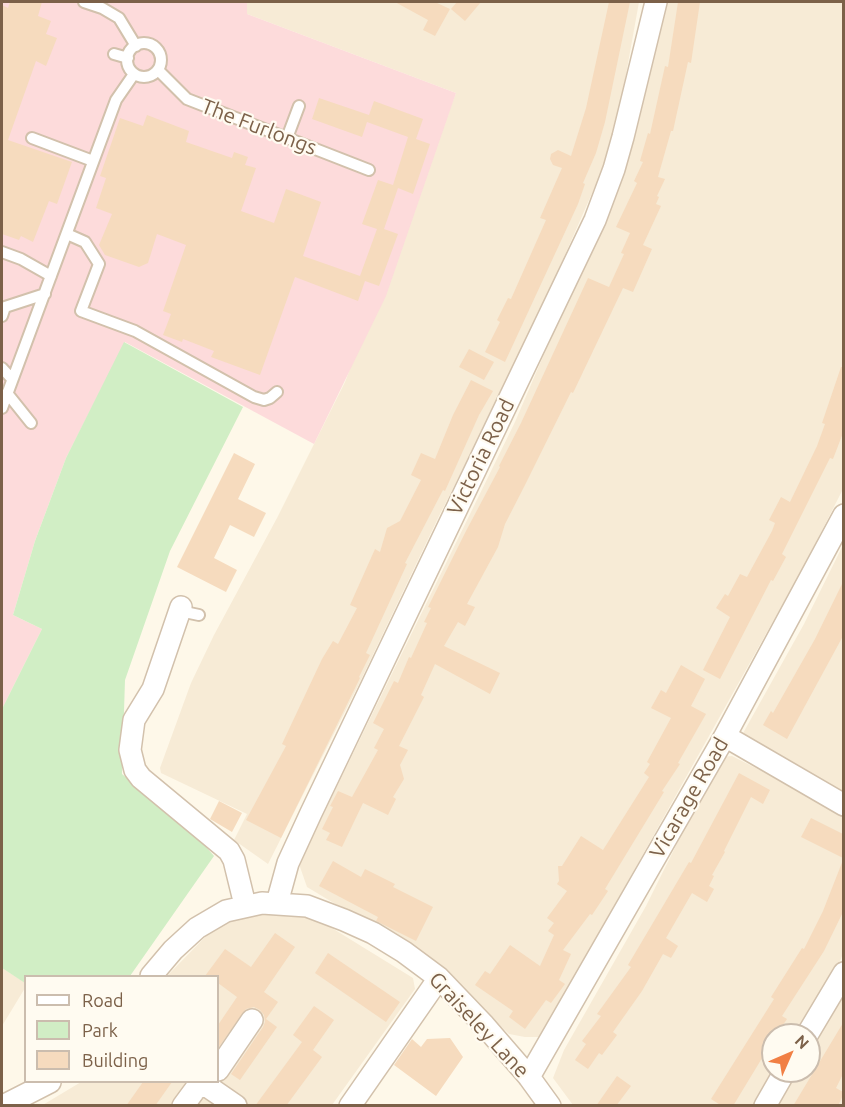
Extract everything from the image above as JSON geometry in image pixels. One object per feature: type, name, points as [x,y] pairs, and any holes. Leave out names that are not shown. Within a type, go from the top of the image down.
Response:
[{"type":"street","name":"Victoria Road","points":[[277,903],[288,863],[595,220],[620,148],[656,2]]},
{"type":"street","name":"Vicarage Road","points":[[529,1077],[725,736],[843,515]]},
{"type":"street","points":[[187,611],[153,689],[134,720],[130,750],[135,770],[141,778],[229,851],[234,860],[245,905]]},
{"type":"street","points":[[725,736],[843,805]]},
{"type":"street","name":"Graiseley Lane","points":[[152,975],[173,950],[197,928],[226,911],[245,905],[277,903],[307,906],[344,920],[404,952],[439,978],[484,1025],[529,1077],[550,1106]]},
{"type":"street","points":[[814,1023],[843,973]]},
{"type":"street","points":[[350,1106],[439,978]]},
{"type":"street","points":[[219,1067],[252,1020]]},
{"type":"street","points":[[3,1106],[48,1083]]},
{"type":"street","points":[[183,1106],[197,1087],[204,1083]]},
{"type":"street","points":[[215,1083],[236,1106]]},
{"type":"street","points":[[765,1106],[779,1083]]},
{"type":"lane","points":[[84,2],[102,8],[119,18],[136,46]]},
{"type":"lane","points":[[145,44],[155,47],[161,57],[158,70],[151,76],[145,77],[134,74],[128,65],[128,58],[131,50],[145,44]]},
{"type":"lane","points":[[114,54],[128,58]]},
{"type":"lane","name":"The Furlongs","points":[[158,70],[187,99],[369,170]]},
{"type":"lane","points":[[2,408],[116,100],[134,74]]},
{"type":"lane","points":[[287,138],[299,106]]},
{"type":"lane","points":[[32,138],[93,161]]},
{"type":"lane","points":[[66,234],[85,242],[99,264],[81,312],[135,331],[254,397],[264,400],[277,392]]},
{"type":"lane","points":[[2,252],[21,259],[51,276]]},
{"type":"lane","points":[[2,316],[5,307],[45,294]]},
{"type":"lane","points":[[2,368],[12,379]]},
{"type":"lane","points":[[7,393],[31,423]]},
{"type":"shaded area","points":[[2,2],[247,2],[247,14],[456,93],[386,296],[314,444],[125,342],[66,458],[35,541],[13,615],[42,629],[2,709]]},
{"type":"shaded area","points":[[247,2],[639,2],[623,91],[604,166],[524,348],[268,864],[234,840],[247,814],[161,773],[160,768],[191,683],[214,635],[277,518],[345,382],[456,93],[247,14]]},
{"type":"shaded area","points":[[668,2],[843,2],[843,489],[805,564],[541,1037],[525,1037],[509,1034],[429,960],[307,887],[299,864],[515,422],[622,172]]},
{"type":"shaded area","points":[[843,545],[843,793],[742,735],[804,624]]},
{"type":"shaded area","points":[[732,756],[843,812],[843,953],[841,959],[803,1023],[761,1023],[761,1083],[767,1083],[755,1105],[573,1105],[553,1078],[564,1050],[646,906],[720,757]]},
{"type":"shaded area","points":[[292,912],[327,925],[413,978],[415,989],[332,1105],[41,1106],[79,1083],[219,1083],[219,975],[168,975],[217,925],[242,913]]},
{"type":"shaded area","points":[[2,968],[24,982],[24,990],[2,1026]]},
{"type":"shaded area","points":[[843,988],[843,1105],[776,1106],[788,1083],[821,1083],[821,1026]]},
{"type":"green space","points":[[124,342],[243,407],[170,551],[125,680],[122,774],[200,840],[214,856],[131,975],[24,975],[24,982],[2,968],[2,709],[42,629],[13,615],[35,541],[66,458]]},
{"type":"building","points":[[10,2],[42,2],[38,16],[51,21],[46,34],[57,38],[46,66],[36,61],[8,140],[72,162],[57,204],[49,201],[33,242],[21,236],[19,240],[2,234],[2,5],[8,8]]},
{"type":"building","points":[[395,2],[435,2],[450,9],[435,36],[423,30],[428,20]]},
{"type":"building","points":[[457,2],[481,2],[465,21],[451,9]]},
{"type":"building","points":[[609,2],[630,2],[605,122],[596,153],[583,183],[585,184],[578,204],[505,362],[485,352],[500,322],[497,320],[508,298],[511,299],[546,220],[540,218],[562,168],[553,165],[550,159],[551,154],[558,150],[571,156],[586,108]]},
{"type":"building","points":[[678,2],[700,2],[691,63],[688,62],[673,131],[671,131],[658,177],[665,179],[657,196],[659,197],[656,204],[661,206],[643,245],[652,249],[633,292],[623,288],[573,393],[571,392],[505,524],[498,547],[467,604],[475,607],[465,626],[458,622],[444,646],[500,673],[490,694],[435,664],[421,695],[424,697],[399,746],[408,750],[400,765],[404,779],[393,797],[396,799],[388,815],[363,803],[342,847],[326,840],[330,833],[322,829],[333,807],[330,806],[338,791],[352,797],[378,750],[374,748],[384,729],[373,723],[394,681],[398,683],[409,657],[411,658],[427,623],[424,622],[431,608],[428,607],[500,467],[588,278],[609,287],[624,254],[621,253],[630,233],[616,227],[637,183],[634,181],[643,162],[640,161],[648,133],[650,134],[665,66],[668,67]]},
{"type":"building","points":[[319,98],[369,115],[374,101],[423,119],[416,139],[430,144],[413,194],[398,188],[384,229],[398,234],[379,286],[365,281],[358,301],[295,277],[260,375],[211,357],[214,351],[183,339],[182,342],[163,335],[171,314],[163,311],[186,245],[157,234],[148,263],[139,267],[105,255],[99,245],[112,214],[96,208],[106,178],[100,176],[120,118],[143,126],[147,115],[189,131],[186,142],[232,158],[234,152],[248,157],[245,165],[256,168],[241,211],[274,223],[286,189],[321,202],[303,256],[360,276],[377,229],[362,224],[378,180],[393,185],[408,137],[367,122],[362,137],[312,119]]},
{"type":"building","points":[[469,349],[494,362],[484,380],[459,367]]},
{"type":"building","points":[[841,367],[843,367],[843,433],[833,459],[830,458],[782,554],[786,557],[773,581],[771,580],[720,679],[703,670],[730,617],[716,608],[725,594],[728,596],[740,574],[747,577],[772,531],[775,523],[769,520],[781,497],[790,502],[817,446],[825,424],[822,423]]},
{"type":"building","points":[[471,380],[493,391],[479,415],[445,491],[443,490],[405,563],[407,564],[366,653],[370,655],[360,678],[281,838],[246,820],[286,746],[282,744],[322,659],[333,641],[338,644],[357,608],[350,605],[375,549],[380,552],[387,528],[400,521],[421,480],[411,475],[421,453],[435,459],[453,415]]},
{"type":"building","points":[[234,453],[255,464],[238,499],[266,513],[254,537],[230,525],[214,558],[237,570],[226,592],[177,567]]},
{"type":"building","points":[[843,582],[843,636],[787,739],[763,725],[771,711],[773,713],[815,639]]},
{"type":"building","points":[[681,665],[705,679],[691,706],[706,714],[678,763],[680,764],[662,791],[664,792],[605,889],[608,891],[592,915],[590,914],[563,950],[571,954],[559,980],[565,984],[551,1003],[546,1000],[525,1029],[509,1017],[513,1011],[475,985],[485,971],[490,974],[510,945],[540,966],[554,935],[548,931],[554,923],[547,918],[567,891],[557,884],[559,881],[558,866],[562,866],[581,836],[603,850],[649,777],[644,773],[650,764],[647,762],[671,718],[651,708],[661,690],[666,693]]},
{"type":"building","points":[[739,773],[770,790],[763,804],[751,797],[712,875],[714,876],[709,886],[714,889],[707,902],[692,893],[666,938],[678,946],[671,958],[663,954],[642,991],[613,1032],[617,1035],[602,1055],[599,1053],[588,1069],[575,1060],[586,1044],[582,1041],[601,1016],[597,1014],[631,967],[628,965],[689,862],[691,863]]},
{"type":"building","points":[[219,801],[242,813],[232,832],[210,819]]},
{"type":"building","points":[[811,818],[843,834],[843,858],[801,837]]},
{"type":"building","points":[[843,860],[843,912],[824,951],[782,1016],[787,1019],[784,1023],[761,1023],[761,1060],[733,1106],[722,1106],[711,1099],[774,999],[771,997],[802,948],[804,949],[823,911]]},
{"type":"building","points":[[333,861],[361,877],[365,869],[395,884],[393,887],[433,907],[416,941],[376,921],[378,917],[319,886]]},
{"type":"building","points":[[275,933],[295,947],[264,992],[278,1002],[266,1019],[277,1027],[240,1080],[231,1074],[263,1027],[264,1015],[254,1007],[246,1009],[219,1047],[219,1024],[237,997],[219,984],[219,975],[206,975],[225,949],[251,967]]},
{"type":"building","points":[[328,953],[400,1002],[386,1022],[315,973]]},
{"type":"building","points":[[314,1006],[334,1020],[313,1050],[322,1057],[286,1106],[255,1106],[302,1042],[293,1035]]},
{"type":"building","points":[[843,1023],[843,1074],[836,1088],[843,1092],[843,1095],[838,1106],[793,1106],[807,1083],[821,1083],[821,1060]]},
{"type":"building","points":[[450,1038],[463,1057],[436,1096],[394,1065],[412,1039],[421,1047],[427,1039]]},
{"type":"building","points":[[617,1076],[631,1086],[616,1106],[596,1106]]},
{"type":"building","points":[[142,1083],[171,1083],[155,1106],[126,1106]]}]
